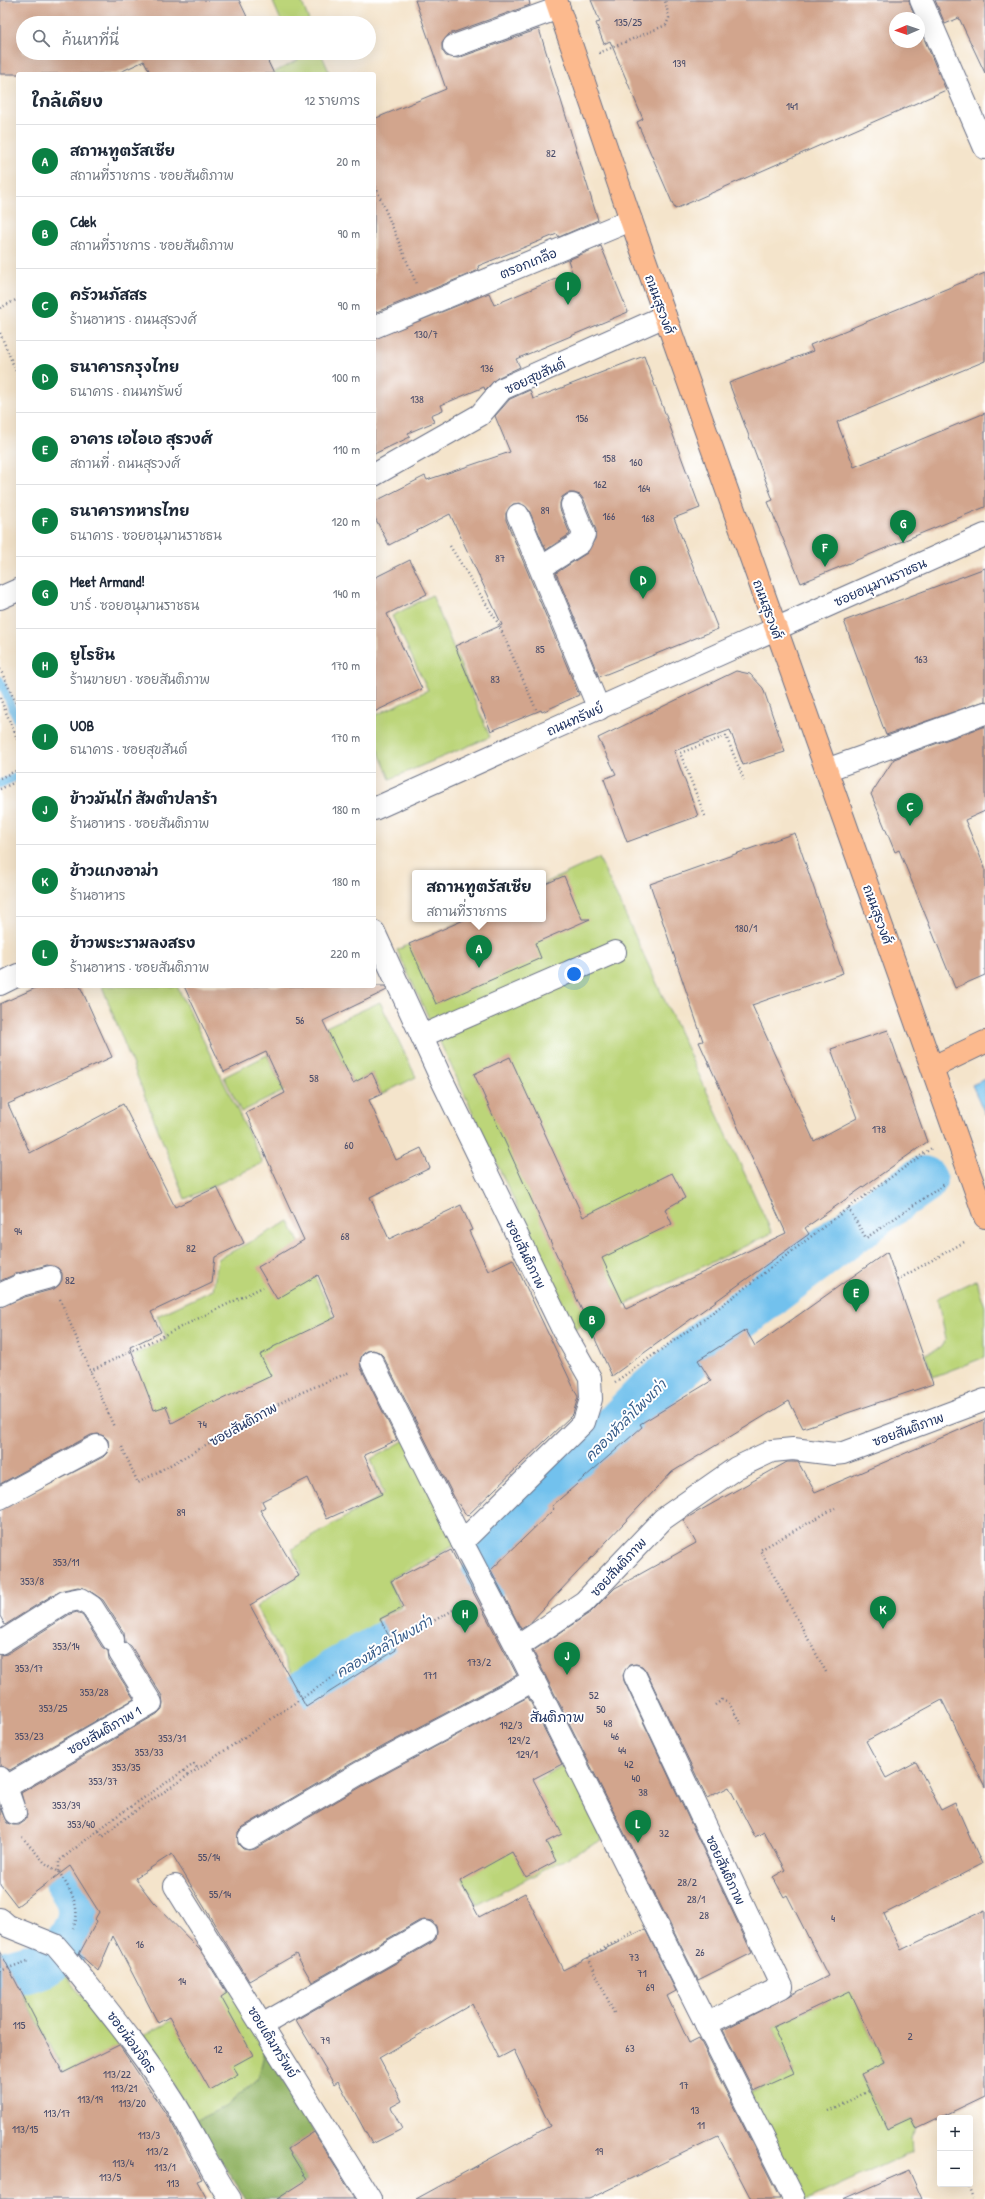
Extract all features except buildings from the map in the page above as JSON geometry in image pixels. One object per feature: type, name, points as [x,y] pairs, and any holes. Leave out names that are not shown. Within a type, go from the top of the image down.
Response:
[{"type":"main road","name":"ถนนสุรวงศ์","points":[[557,4],[631,220],[985,1217]]},
{"type":"main road","points":[[933,1068],[985,1042]]},
{"type":"street","points":[[921,0],[985,148]]},
{"type":"street","points":[[454,46],[557,4]]},
{"type":"street","name":"ตรอกเกลือ","points":[[376,326],[631,220]]},
{"type":"street","name":"ซอยสุขสันต์","points":[[376,474],[480,415],[502,389],[665,316]]},
{"type":"street","points":[[542,568],[580,543],[584,534],[572,505]]},
{"type":"street","points":[[518,515],[542,568],[599,709]]},
{"type":"street","name":"ซอยอนุมานราชธน","points":[[776,630],[985,535]]},
{"type":"street","points":[[0,598],[16,591]]},
{"type":"street","name":"ถนนทรัพย์","points":[[376,808],[776,630]]},
{"type":"street","points":[[826,770],[985,713]]},
{"type":"street","name":"ซอยสันติภาพ","points":[[376,936],[561,1326],[590,1378],[592,1399],[584,1422],[465,1550]]},
{"type":"street","points":[[422,1036],[615,952]]},
{"type":"street","points":[[0,984],[16,976]]},
{"type":"street","points":[[0,1295],[21,1285],[50,1277]]},
{"type":"street","points":[[372,1362],[465,1550],[534,1680],[794,2199]]},
{"type":"street","name":"ซอยสันติภาพ","points":[[517,1647],[584,1602],[663,1519],[736,1468],[772,1451],[793,1448],[834,1454],[843,1453],[985,1400]]},
{"type":"street","points":[[0,1498],[97,1446]]},
{"type":"street","name":"ซอยสันติภาพ 1","points":[[0,1643],[65,1602],[80,1599],[92,1607],[151,1703],[3,1783],[15,1812]]},
{"type":"street","name":"ซอยสันติภาพ","points":[[635,1676],[782,1987],[706,2024]]},
{"type":"street","points":[[249,1838],[360,1773],[534,1680]]},
{"type":"street","name":"ซอยเติมทรัพย์","points":[[175,1886],[370,2199]]},
{"type":"street","name":"ซอยน้อมจิตร","points":[[0,1919],[8,1926],[62,1952],[139,2049],[175,2104],[214,2176],[230,2199]]},
{"type":"street","points":[[262,2025],[425,1932]]},
{"type":"path","points":[[598,53],[666,25],[669,18],[666,0]]},
{"type":"path","points":[[376,187],[402,245],[425,306]]},
{"type":"path","points":[[0,308],[16,300]]},
{"type":"path","points":[[0,333],[16,371]]},
{"type":"path","points":[[450,546],[498,623],[539,714]]},
{"type":"path","points":[[0,669],[16,703]]},
{"type":"path","points":[[0,698],[16,737]]},
{"type":"path","points":[[705,816],[680,753],[726,736],[744,780]]},
{"type":"path","points":[[0,778],[16,771]]},
{"type":"path","points":[[0,789],[16,782]]},
{"type":"path","points":[[609,1386],[699,1323],[848,1208],[932,1147]]},
{"type":"path","points":[[848,1208],[866,1238],[946,1183]]},
{"type":"path","points":[[897,1280],[966,1241]]},
{"type":"path","points":[[50,1277],[117,1434]]},
{"type":"path","points":[[90,1372],[263,1287]]},
{"type":"path","name":"ซอยสันติภาพ","points":[[120,1441],[138,1483],[293,1396],[372,1362]]},
{"type":"path","points":[[826,1672],[760,1550],[834,1508]]},
{"type":"path","points":[[99,1831],[103,1837],[118,1823],[336,1676],[480,1595],[486,1589]]},
{"type":"path","points":[[715,1705],[722,1700],[730,1703],[741,1724]]},
{"type":"path","points":[[20,1834],[45,1863],[59,1872],[59,1861],[114,1818],[194,1764],[198,1769]]},
{"type":"path","points":[[614,2013],[588,1957],[635,1931]]},
{"type":"path","points":[[828,2110],[869,2091]]},
{"type":"path","points":[[968,2187],[973,2199]]},
{"type":"green space","points":[[279,0],[301,0],[307,16],[279,16],[273,2]]},
{"type":"green space","points":[[298,60],[324,60],[329,72],[275,72]]},
{"type":"green space","points":[[432,595],[490,737],[390,779],[376,746],[376,715],[428,690],[392,616]]},
{"type":"green space","points":[[599,858],[772,1233],[574,1329],[397,950],[459,922],[546,922],[546,883]]},
{"type":"green space","points":[[103,988],[178,988],[263,1163],[185,1199]]},
{"type":"green space","points":[[380,1002],[416,1077],[382,1094],[372,1073],[353,1083],[326,1027]]},
{"type":"green space","points":[[267,1055],[284,1091],[241,1112],[224,1077]]},
{"type":"green space","points":[[289,1221],[355,1364],[190,1486],[100,1372],[167,1339],[157,1316],[213,1290],[218,1259]]},
{"type":"green space","points":[[976,1280],[985,1306],[985,1357],[933,1377],[925,1354],[940,1348],[946,1339],[937,1298]]},
{"type":"green space","points":[[405,1440],[456,1545],[388,1580],[401,1606],[377,1619],[384,1634],[298,1685],[256,1607],[302,1573],[292,1549],[384,1494],[371,1459]]},
{"type":"green space","points":[[567,1763],[602,1840],[477,1905],[439,1834]]},
{"type":"green space","points":[[55,1961],[75,1988],[128,2041],[65,2073],[15,1980]]},
{"type":"green space","points":[[907,1963],[921,1978],[858,2008],[884,2063],[861,2075],[887,2129],[911,2118],[916,2129],[911,2138],[912,2152],[809,2199],[802,2199],[750,2093],[794,2073],[773,2027]]},
{"type":"green space","points":[[231,1989],[265,2051],[258,2079],[226,2106],[195,2121],[143,2036]]},
{"type":"green space","points":[[265,2051],[315,2132],[288,2149],[307,2180],[278,2199],[246,2199],[195,2121],[226,2106],[258,2079]]},
{"type":"water","points":[[985,1079],[985,1114],[972,1085]]},
{"type":"waterway","points":[[0,680],[16,717]]},
{"type":"waterway","points":[[0,784],[16,777]]},
{"type":"waterway","name":"คลองหัวลำโพงเก่า","points":[[245,1734],[335,1673],[476,1594],[498,1551],[646,1396],[715,1334],[878,1211],[923,1180]]},
{"type":"waterway","name":"คลองหัวลำโพงเก่า","points":[[0,1976],[31,1968],[47,1961],[62,1949],[74,1935],[81,1918],[81,1909],[79,1899],[66,1875],[64,1866],[110,1826]]},
{"type":"place","name":"UOB","points":[[568,305]]},
{"type":"place","name":"Meet Armand!","points":[[903,543]]},
{"type":"place","name":"ธนาคารทหารไทย","points":[[825,567]]},
{"type":"place","name":"ธนาคารกรุงไทย","points":[[643,599]]},
{"type":"place","name":"ครัวนภัสสร","points":[[910,826]]},
{"type":"place","name":"สถานทูตรัสเซีย","points":[[479,968]]},
{"type":"place","name":"อาคาร เอไอเอ สุรวงศ์","points":[[856,1312]]},
{"type":"place","name":"Cdek","points":[[592,1339]]},
{"type":"place","name":"ข้าวแกงอาม่า","points":[[883,1629]]},
{"type":"place","name":"ยูโรชิน","points":[[465,1633]]},
{"type":"place","name":"ข้าวมันไก่ ส้มตำปลาร้า","points":[[567,1675]]},
{"type":"place","name":"ข้าวพระรามลงสรง","points":[[638,1843]]},
{"type":"district","name":"สันติภาพ","points":[[557,1716]]}]
